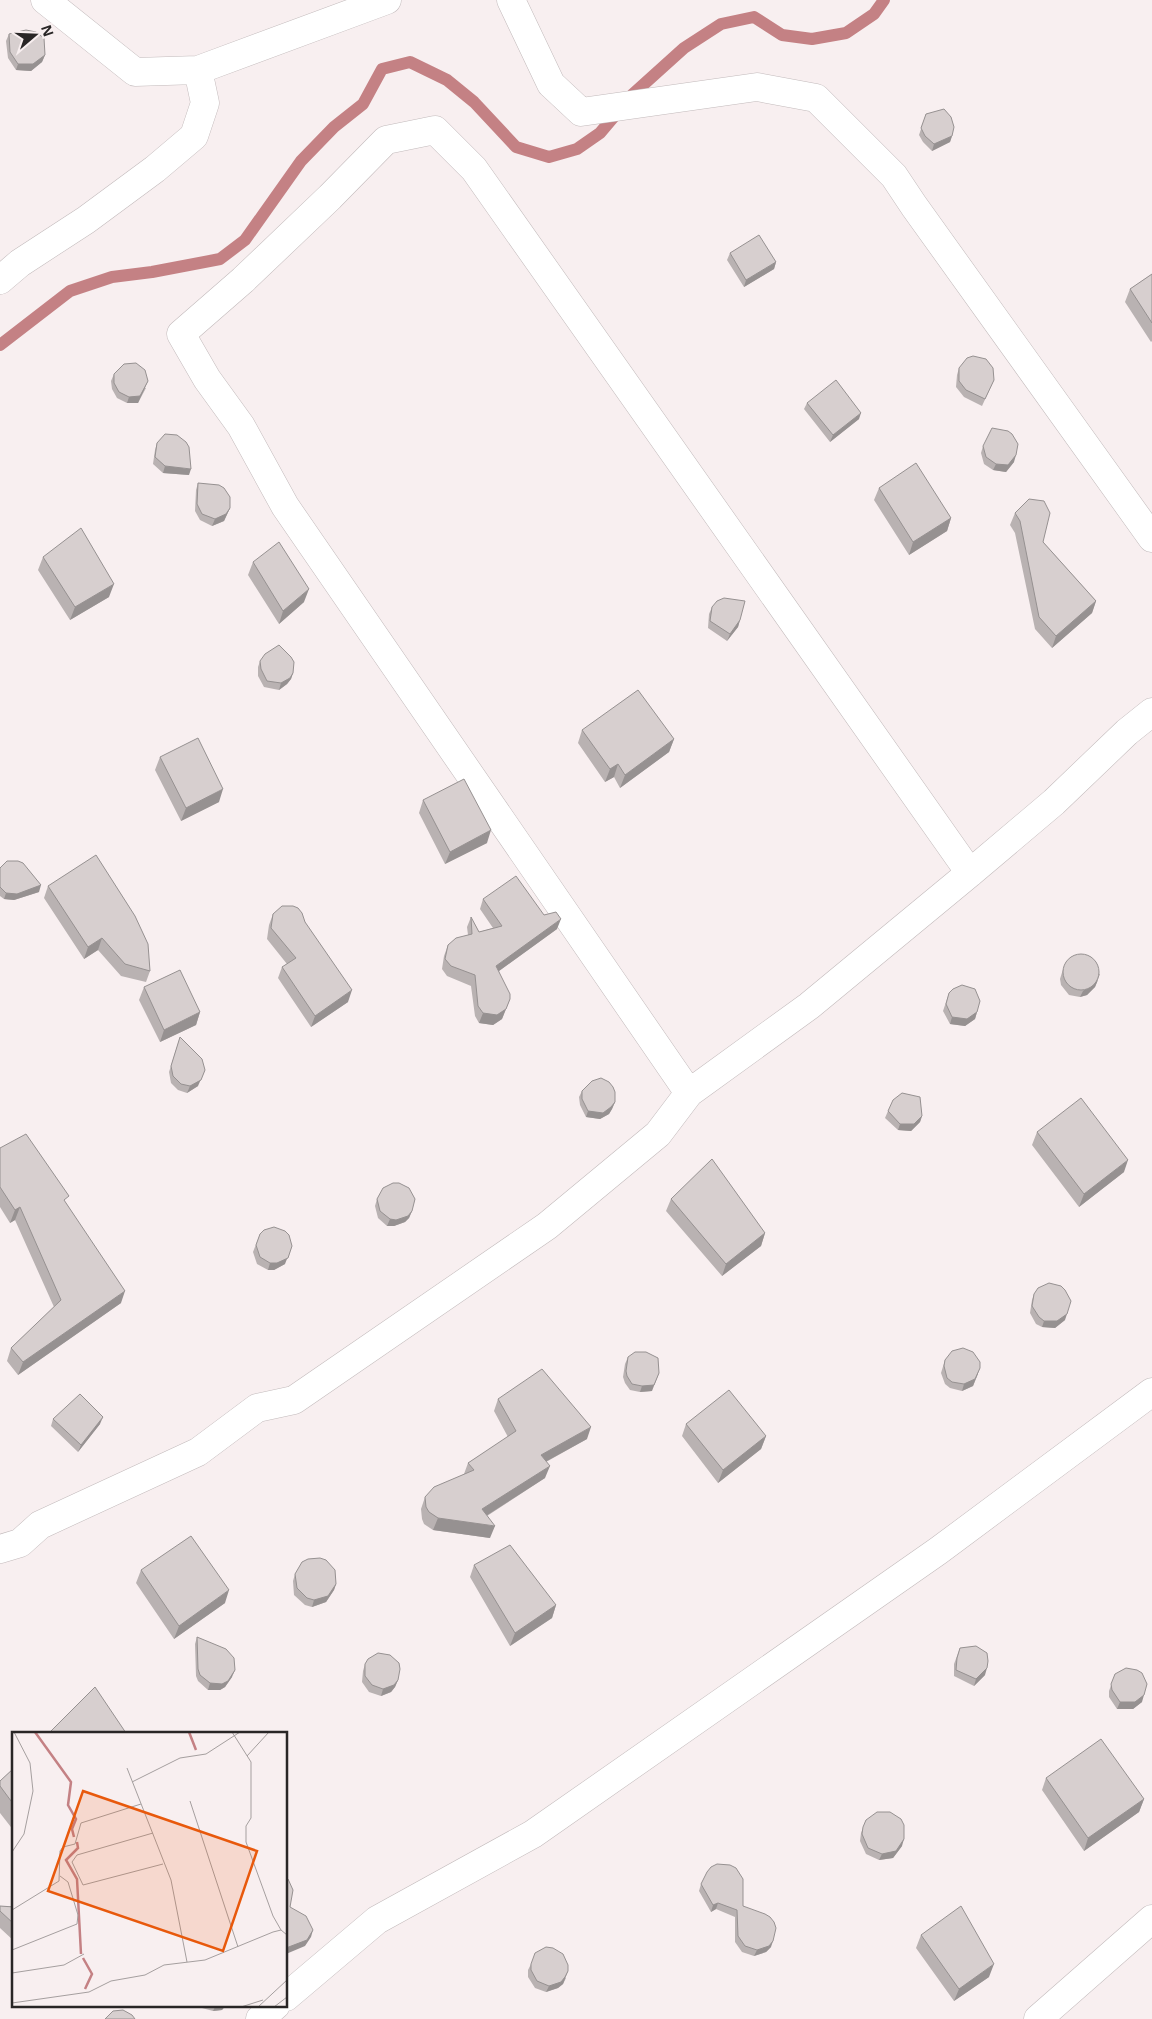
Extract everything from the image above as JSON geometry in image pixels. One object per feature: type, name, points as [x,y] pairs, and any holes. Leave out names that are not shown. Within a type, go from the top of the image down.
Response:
[{"type":"street","points":[[45,0],[135,72],[198,70],[387,0]]},
{"type":"street","points":[[511,0],[551,84],[581,112],[757,87],[816,98],[894,176],[1152,538]]},
{"type":"street","points":[[0,280],[20,263],[93,214],[155,169],[194,136],[205,102],[198,70]]},
{"type":"street","points":[[689,1093],[285,506],[241,426],[207,379],[181,334],[243,280],[316,211],[386,140],[435,130],[474,169],[970,874]]},
{"type":"street","points":[[0,1549],[20,1543],[40,1525],[198,1452],[257,1408],[294,1400],[547,1226],[658,1134],[689,1093],[808,1006],[970,874],[1054,802],[1127,732],[1152,712]]},
{"type":"street","points":[[288,1995],[377,1920],[533,1834],[938,1551],[1152,1392]]},
{"type":"street","points":[[1038,2019],[1152,1919]]},
{"type":"street","points":[[260,2019],[275,2006]]},
{"type":"building","points":[[26,30],[36,32],[44,38],[45,55],[33,64],[18,64],[10,52],[9,34]]},
{"type":"building","points":[[944,109],[951,117],[954,127],[952,136],[934,144],[925,136],[921,128],[926,114]]},
{"type":"building","points":[[759,235],[776,262],[746,280],[730,253]]},
{"type":"building","points":[[1152,274],[1152,323],[1130,289]]},
{"type":"building","points":[[973,356],[986,359],[993,368],[994,380],[985,399],[966,390],[959,381],[959,368],[967,358]]},
{"type":"building","points":[[136,363],[145,370],[148,381],[140,396],[129,397],[119,392],[114,383],[114,374],[124,364]]},
{"type":"building","points":[[836,380],[861,413],[833,435],[807,403]]},
{"type":"building","points":[[992,428],[1008,431],[1018,444],[1016,455],[1008,465],[996,464],[986,457],[983,446]]},
{"type":"building","points":[[165,434],[177,435],[186,442],[189,447],[191,469],[165,466],[155,457],[157,443]]},
{"type":"building","points":[[916,463],[951,518],[913,542],[879,488]]},
{"type":"building","points":[[198,483],[219,485],[224,488],[230,497],[230,508],[226,514],[215,519],[202,514],[197,504]]},
{"type":"building","points":[[1029,499],[1044,501],[1050,513],[1043,542],[1096,601],[1056,636],[1039,617],[1020,521],[1015,513]]},
{"type":"building","points":[[81,528],[114,584],[75,607],[43,557]]},
{"type":"building","points":[[279,542],[309,589],[283,611],[253,562]]},
{"type":"building","points":[[724,598],[745,601],[740,620],[730,634],[710,621],[712,607],[717,601]]},
{"type":"building","points":[[279,645],[294,662],[293,673],[290,678],[281,683],[267,681],[261,669],[260,661],[265,654]]},
{"type":"building","points":[[638,690],[674,739],[625,775],[618,764],[610,769],[582,730]]},
{"type":"building","points":[[198,738],[223,789],[186,808],[160,757]]},
{"type":"building","points":[[464,779],[491,830],[450,852],[423,800]]},
{"type":"building","points":[[96,855],[135,916],[148,944],[150,971],[125,964],[102,938],[88,947],[48,886]]},
{"type":"building","points":[[7,861],[23,863],[41,885],[17,894],[6,893],[0,887],[0,868]]},
{"type":"building","points":[[516,876],[544,915],[556,912],[561,919],[496,966],[510,994],[510,999],[506,1009],[497,1015],[483,1013],[478,1006],[475,975],[451,966],[445,959],[448,945],[456,938],[472,934],[471,917],[479,932],[502,926],[483,899]]},
{"type":"building","points":[[282,906],[298,908],[305,922],[352,990],[315,1016],[282,967],[296,958],[271,928],[273,914]]},
{"type":"building","points":[[1081,954],[1088,955],[1094,959],[1098,965],[1098,979],[1094,985],[1088,989],[1081,990],[1074,989],[1068,985],[1064,979],[1063,972],[1064,965],[1068,959],[1074,955]]},
{"type":"building","points":[[180,970],[200,1012],[164,1030],[144,987]]},
{"type":"building","points":[[962,985],[975,989],[980,1001],[977,1012],[967,1019],[952,1017],[946,1004],[949,993]]},
{"type":"building","points":[[180,1037],[202,1059],[205,1070],[201,1080],[190,1086],[181,1084],[173,1076],[171,1066]]},
{"type":"building","points":[[601,1078],[609,1082],[613,1087],[615,1102],[603,1113],[588,1111],[582,1099],[582,1091],[592,1081]]},
{"type":"building","points":[[902,1093],[920,1097],[922,1116],[914,1124],[900,1124],[888,1111],[893,1100]]},
{"type":"building","points":[[1081,1098],[1128,1160],[1084,1194],[1037,1132]]},
{"type":"building","points":[[26,1134],[69,1196],[64,1200],[125,1291],[23,1362],[11,1348],[61,1300],[20,1207],[15,1210],[0,1187],[0,1148]]},
{"type":"building","points":[[712,1159],[765,1233],[726,1264],[671,1199]]},
{"type":"building","points":[[393,1183],[399,1183],[409,1188],[415,1199],[412,1211],[408,1216],[396,1220],[390,1219],[380,1211],[377,1199],[383,1188]]},
{"type":"building","points":[[274,1227],[285,1231],[289,1235],[292,1246],[288,1258],[277,1263],[270,1263],[260,1257],[256,1245],[260,1234],[264,1230]]},
{"type":"building","points":[[1049,1283],[1061,1286],[1071,1301],[1067,1314],[1057,1321],[1044,1321],[1032,1306],[1034,1294],[1038,1288]]},
{"type":"building","points":[[963,1348],[973,1352],[980,1362],[980,1368],[975,1379],[964,1384],[952,1382],[947,1378],[944,1366],[945,1360],[952,1351]]},
{"type":"building","points":[[635,1352],[646,1352],[658,1358],[659,1373],[654,1385],[642,1386],[632,1384],[627,1376],[628,1357]]},
{"type":"building","points":[[542,1369],[591,1427],[541,1455],[550,1466],[482,1509],[495,1526],[438,1518],[429,1512],[426,1507],[425,1497],[434,1487],[474,1470],[468,1463],[516,1431],[498,1399]]},
{"type":"building","points":[[729,1390],[766,1436],[723,1470],[686,1424]]},
{"type":"building","points":[[80,1394],[103,1417],[81,1445],[53,1419]]},
{"type":"building","points":[[191,1536],[229,1590],[179,1626],[141,1570]]},
{"type":"building","points":[[510,1545],[556,1605],[515,1633],[474,1565]]},
{"type":"building","points":[[320,1558],[326,1560],[335,1570],[336,1584],[328,1596],[314,1600],[307,1598],[297,1588],[295,1574],[302,1562],[308,1559]]},
{"type":"building","points":[[197,1637],[226,1649],[234,1658],[235,1670],[228,1681],[222,1684],[210,1683],[200,1675],[198,1669]]},
{"type":"building","points":[[976,1646],[987,1653],[988,1661],[987,1668],[976,1679],[956,1670],[960,1648]]},
{"type":"building","points":[[378,1653],[390,1655],[399,1663],[400,1669],[398,1680],[394,1685],[383,1689],[372,1685],[365,1676],[365,1664],[368,1659]]},
{"type":"building","points":[[1126,1668],[1142,1673],[1147,1684],[1144,1695],[1135,1702],[1120,1702],[1112,1690],[1111,1684],[1115,1674]]},
{"type":"building","points":[[95,1687],[125,1732],[50,1732]]},
{"type":"building","points":[[1101,1739],[1144,1799],[1088,1838],[1046,1778]]},
{"type":"building","points":[[12,1770],[12,1802],[0,1786],[0,1781]]},
{"type":"building","points":[[877,1812],[890,1812],[901,1819],[904,1825],[904,1839],[896,1851],[882,1854],[868,1848],[862,1834],[863,1827],[866,1820]]},
{"type":"building","points":[[717,1864],[730,1865],[736,1868],[743,1879],[743,1906],[765,1914],[774,1922],[776,1928],[773,1941],[769,1946],[757,1950],[745,1946],[738,1936],[737,1910],[718,1903],[713,1905],[701,1884],[711,1867]]},
{"type":"building","points":[[288,1879],[293,1890],[290,1907],[306,1916],[313,1930],[307,1940],[288,1947]]},
{"type":"building","points":[[0,1906],[12,1907],[12,1922],[0,1911]]},
{"type":"building","points":[[961,1906],[994,1964],[959,1989],[921,1935]]},
{"type":"building","points":[[546,1947],[553,1948],[563,1954],[568,1965],[568,1971],[561,1982],[549,1986],[537,1981],[531,1970],[535,1953]]},
{"type":"building","points":[[123,2010],[135,2019],[105,2019],[113,2011]]},
{"type":"waterway","points":[[0,345],[70,291],[112,277],[152,272],[220,259],[245,240],[301,161],[334,127],[363,104],[382,69],[410,62],[447,80],[474,102],[516,147],[549,157],[577,149],[600,133],[633,94],[684,48],[721,24],[754,17],[782,35],[812,39],[846,33],[874,14],[884,0]]}]
